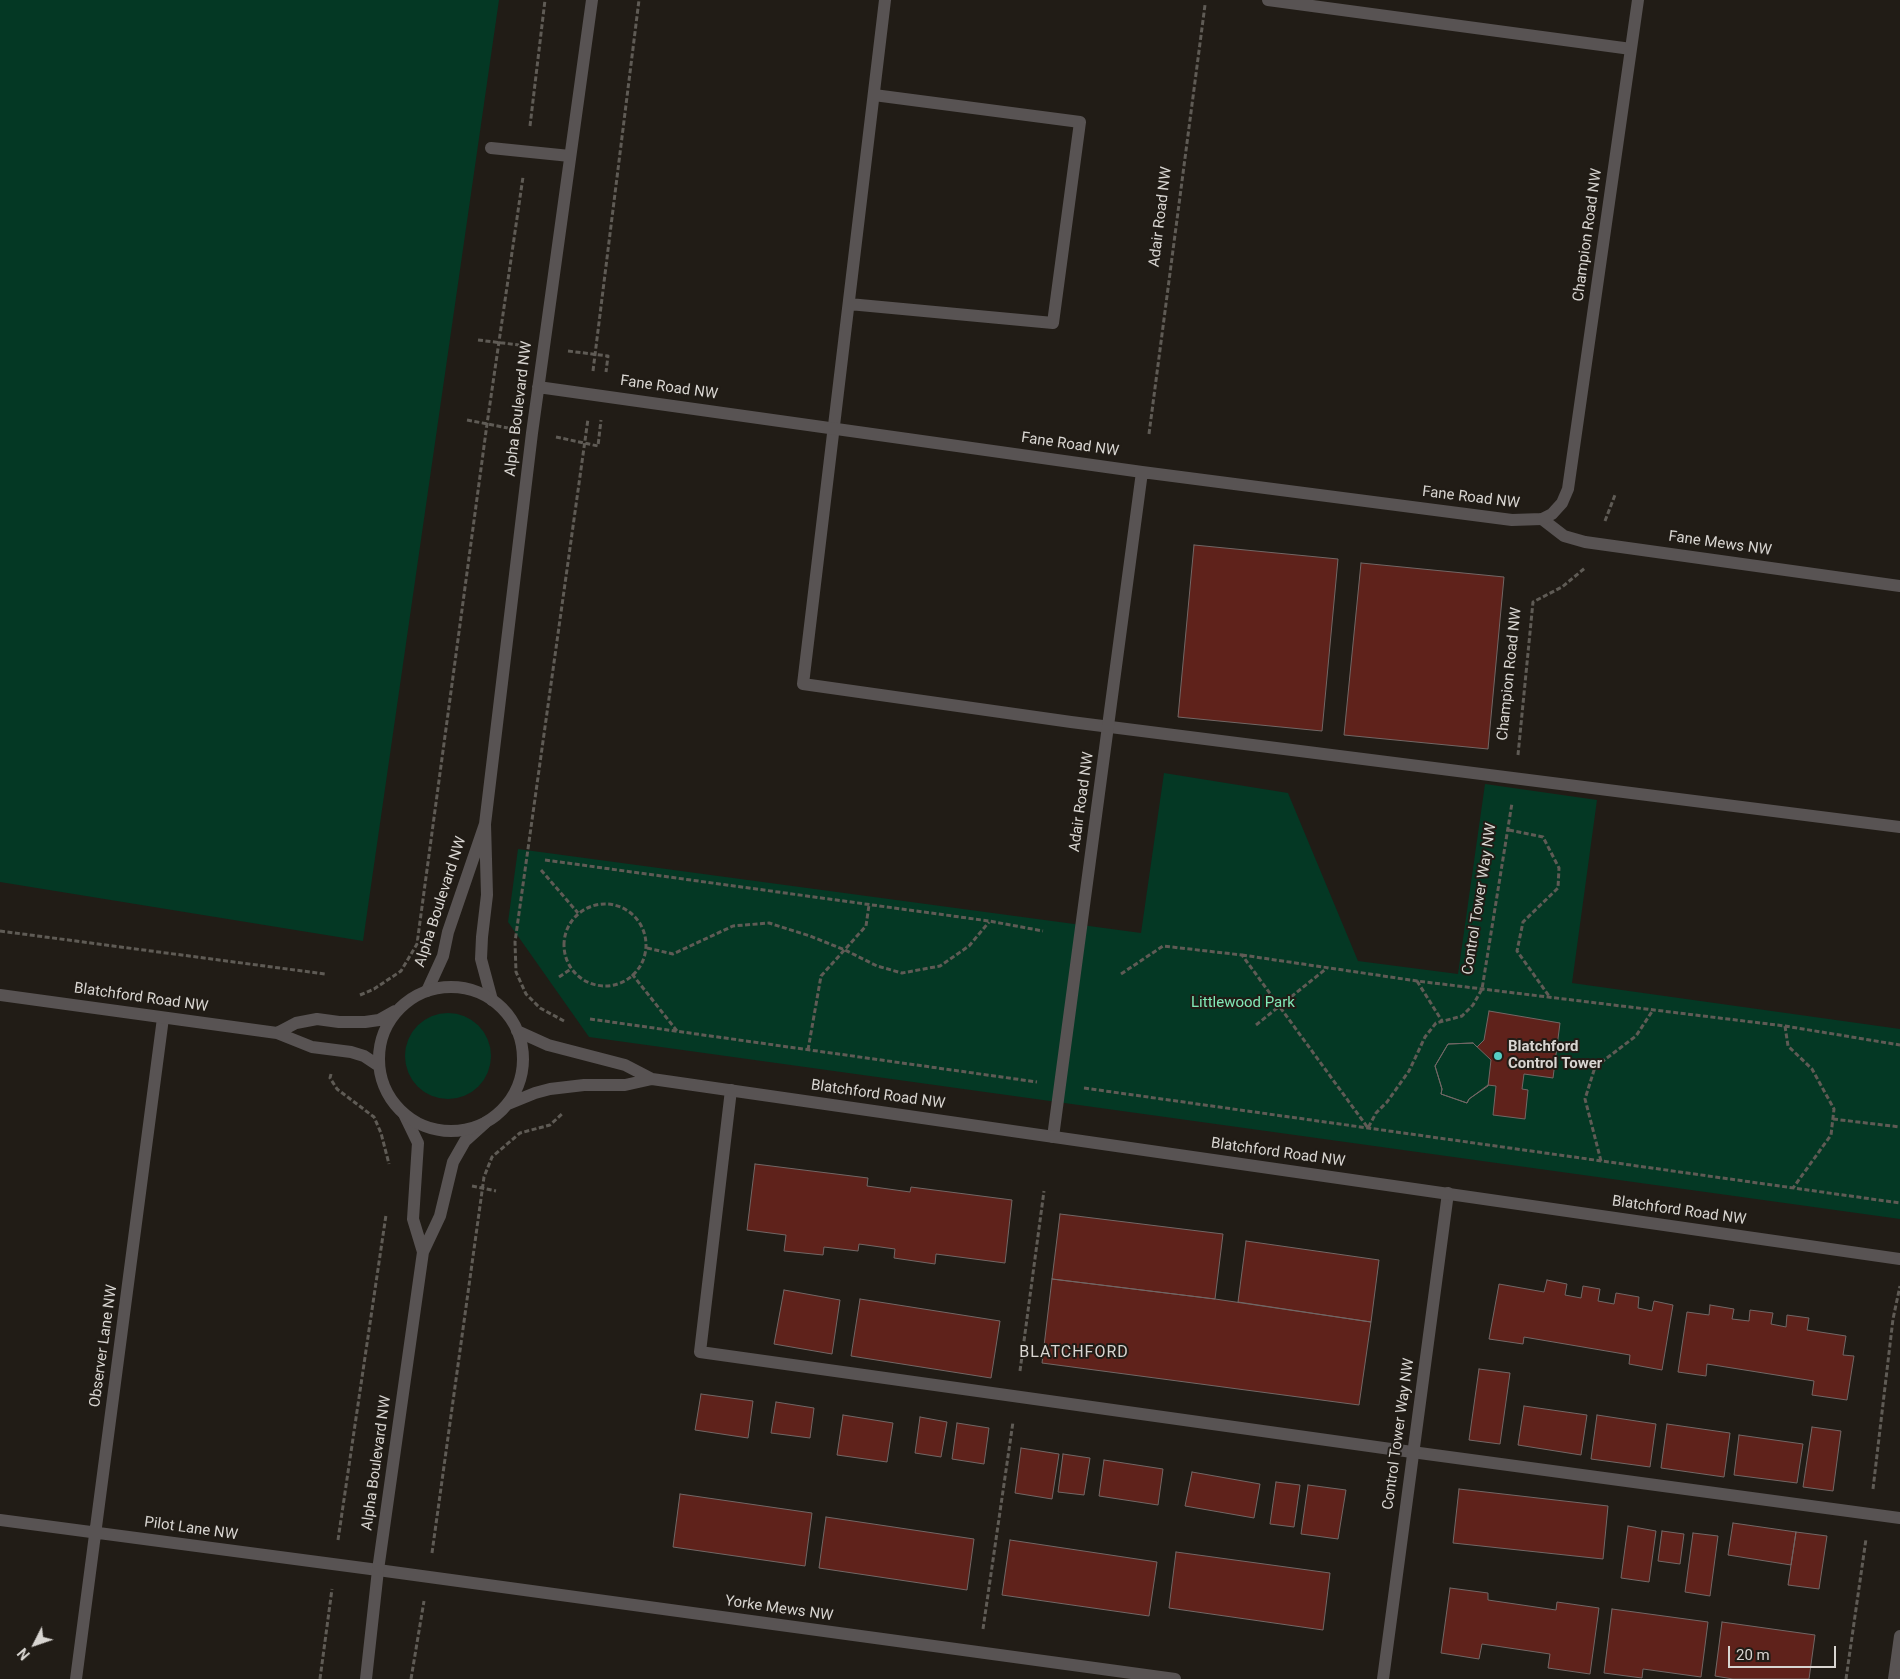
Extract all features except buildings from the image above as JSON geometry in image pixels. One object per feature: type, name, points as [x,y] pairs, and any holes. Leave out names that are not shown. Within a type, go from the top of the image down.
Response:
[{"type":"street","name":"Alpha Boulevard NW","points":[[492,1000],[481,959],[487,895],[485,824],[538,387],[592,0]]},
{"type":"street","points":[[885,0],[803,684],[1108,726],[1900,826]]},
{"type":"street","points":[[1268,0],[1631,50]]},
{"type":"street","name":"Champion Road NW","points":[[1542,519],[1552,514],[1562,504],[1571,474],[1638,0]]},
{"type":"street","points":[[849,304],[1052,323],[1080,122],[874,95]]},
{"type":"street","points":[[491,148],[570,156]]},
{"type":"street","name":"Fane Road NW","points":[[538,387],[1142,472],[1512,520],[1542,519]]},
{"type":"street","name":"Adair Road NW","points":[[1053,1137],[1142,472]]},
{"type":"street","name":"Fane Mews NW","points":[[1542,519],[1564,536],[1585,542],[1900,586]]},
{"type":"street","name":"Alpha Boulevard NW","points":[[427,991],[443,956],[448,932],[485,824]]},
{"type":"street","points":[[278,1033],[296,1023],[317,1019],[340,1022],[379,1020],[412,998],[442,987],[458,987],[476,991],[492,1000],[505,1012],[517,1031],[522,1045],[523,1063],[515,1092],[508,1104],[485,1123],[464,1130],[428,1128],[404,1114],[387,1092],[381,1079],[379,1066],[382,1036],[389,1021],[399,1008]]},
{"type":"street","name":"Blatchford Road NW","points":[[0,995],[278,1033],[312,1048],[335,1050],[364,1056],[379,1066]]},
{"type":"street","name":"Observer Lane NW","points":[[76,1679],[163,1018]]},
{"type":"street","name":"Blatchford Road NW","points":[[517,1031],[548,1045],[625,1065],[652,1079],[1900,1259]]},
{"type":"street","name":"Blatchford Road NW","points":[[508,1104],[535,1093],[570,1086],[626,1085],[652,1079]]},
{"type":"street","points":[[731,1090],[700,1352],[1900,1518]]},
{"type":"street","name":"Alpha Boulevard NW","points":[[404,1114],[418,1143],[413,1219],[423,1252]]},
{"type":"street","name":"Alpha Boulevard NW","points":[[366,1679],[378,1570],[423,1252],[440,1216],[453,1162],[465,1141],[485,1123]]},
{"type":"street","name":"Control Tower Way NW","points":[[1383,1679],[1448,1194]]},
{"type":"street","name":"Pilot Lane NW","points":[[0,1520],[378,1570]]},
{"type":"street","name":"Yorke Mews NW","points":[[378,1570],[1175,1679]]},
{"type":"street","points":[[1894,1679],[1900,1636]]},
{"type":"path","points":[[340,1022],[343,1002],[374,989],[402,971],[417,944],[526,152],[545,0]]},
{"type":"path","points":[[574,1052],[574,1032],[565,1022],[540,1008],[526,994],[516,972],[515,942],[586,443],[590,394],[639,0]]},
{"type":"path","name":"Adair Road NW","points":[[1149,434],[1205,5]]},
{"type":"path","name":"Champion Road NW","points":[[1515,778],[1533,602],[1562,587],[1585,568],[1596,544]]},
{"type":"path","name":"Control Tower Way NW","points":[[1368,1128],[1376,1113],[1387,1102],[1409,1071],[1425,1037],[1436,1023],[1462,1016],[1482,989],[1509,830],[1515,778]]},
{"type":"path","points":[[1509,830],[1543,838],[1559,868],[1558,888],[1522,922],[1517,951],[1549,997]]},
{"type":"path","points":[[545,860],[1043,931]]},
{"type":"path","points":[[541,870],[578,912]]},
{"type":"path","points":[[609,903],[624,908],[637,918],[645,932],[647,948],[643,962],[623,982],[609,987],[594,986],[581,980],[571,970],[565,958],[563,946],[564,933],[578,912],[593,904],[609,903]]},
{"type":"path","points":[[808,1050],[821,976],[866,926],[869,905]]},
{"type":"path","points":[[647,948],[673,954],[733,926],[769,923],[810,936],[846,950],[877,966],[902,973],[940,966],[969,946],[989,922]]},
{"type":"path","points":[[0,931],[325,974]]},
{"type":"path","points":[[1121,974],[1163,946],[1242,955],[1482,989],[1786,1026],[1900,1045]]},
{"type":"path","points":[[1242,955],[1368,1128]]},
{"type":"path","points":[[1256,1025],[1327,968]]},
{"type":"path","points":[[559,977],[571,970]]},
{"type":"path","points":[[632,974],[678,1032]]},
{"type":"path","points":[[1417,980],[1442,1021]]},
{"type":"path","points":[[1601,1161],[1585,1099],[1596,1067],[1636,1036],[1654,1010]]},
{"type":"path","points":[[590,1019],[1042,1082]]},
{"type":"path","points":[[1786,1026],[1788,1046],[1812,1069],[1834,1109],[1831,1135],[1793,1188]]},
{"type":"path","points":[[335,1050],[330,1078],[337,1089],[374,1117],[381,1133],[390,1166]]},
{"type":"path","points":[[411,1679],[429,1578],[484,1177],[492,1157],[520,1133],[550,1125],[568,1109],[570,1086]]},
{"type":"path","points":[[1081,1088],[1900,1203]]},
{"type":"path","points":[[1833,1119],[1900,1127]]},
{"type":"path","points":[[1020,1374],[1044,1191]]},
{"type":"path","points":[[320,1679],[386,1213]]},
{"type":"path","points":[[1893,1320],[1900,1286]]},
{"type":"path","points":[[983,1630],[1013,1416]]},
{"type":"green space","points":[[0,0],[499,0],[363,941],[0,882]]},
{"type":"green space","name":"Littlewood Park","points":[[1164,773],[1288,793],[1358,961],[1458,974],[1485,784],[1597,800],[1572,983],[1900,1029],[1900,1219],[589,1037],[508,922],[518,849],[1141,933]]},
{"type":"green space","points":[[448,1013],[472,1020],[484,1032],[491,1056],[484,1080],[472,1092],[448,1099],[424,1092],[412,1080],[405,1056],[412,1032],[424,1020]]},
{"type":"place","name":"Blatchford Control Tower","points":[[1498,1056]]},
{"type":"district","name":"BLATCHFORD","points":[[1074,1353]]}]
